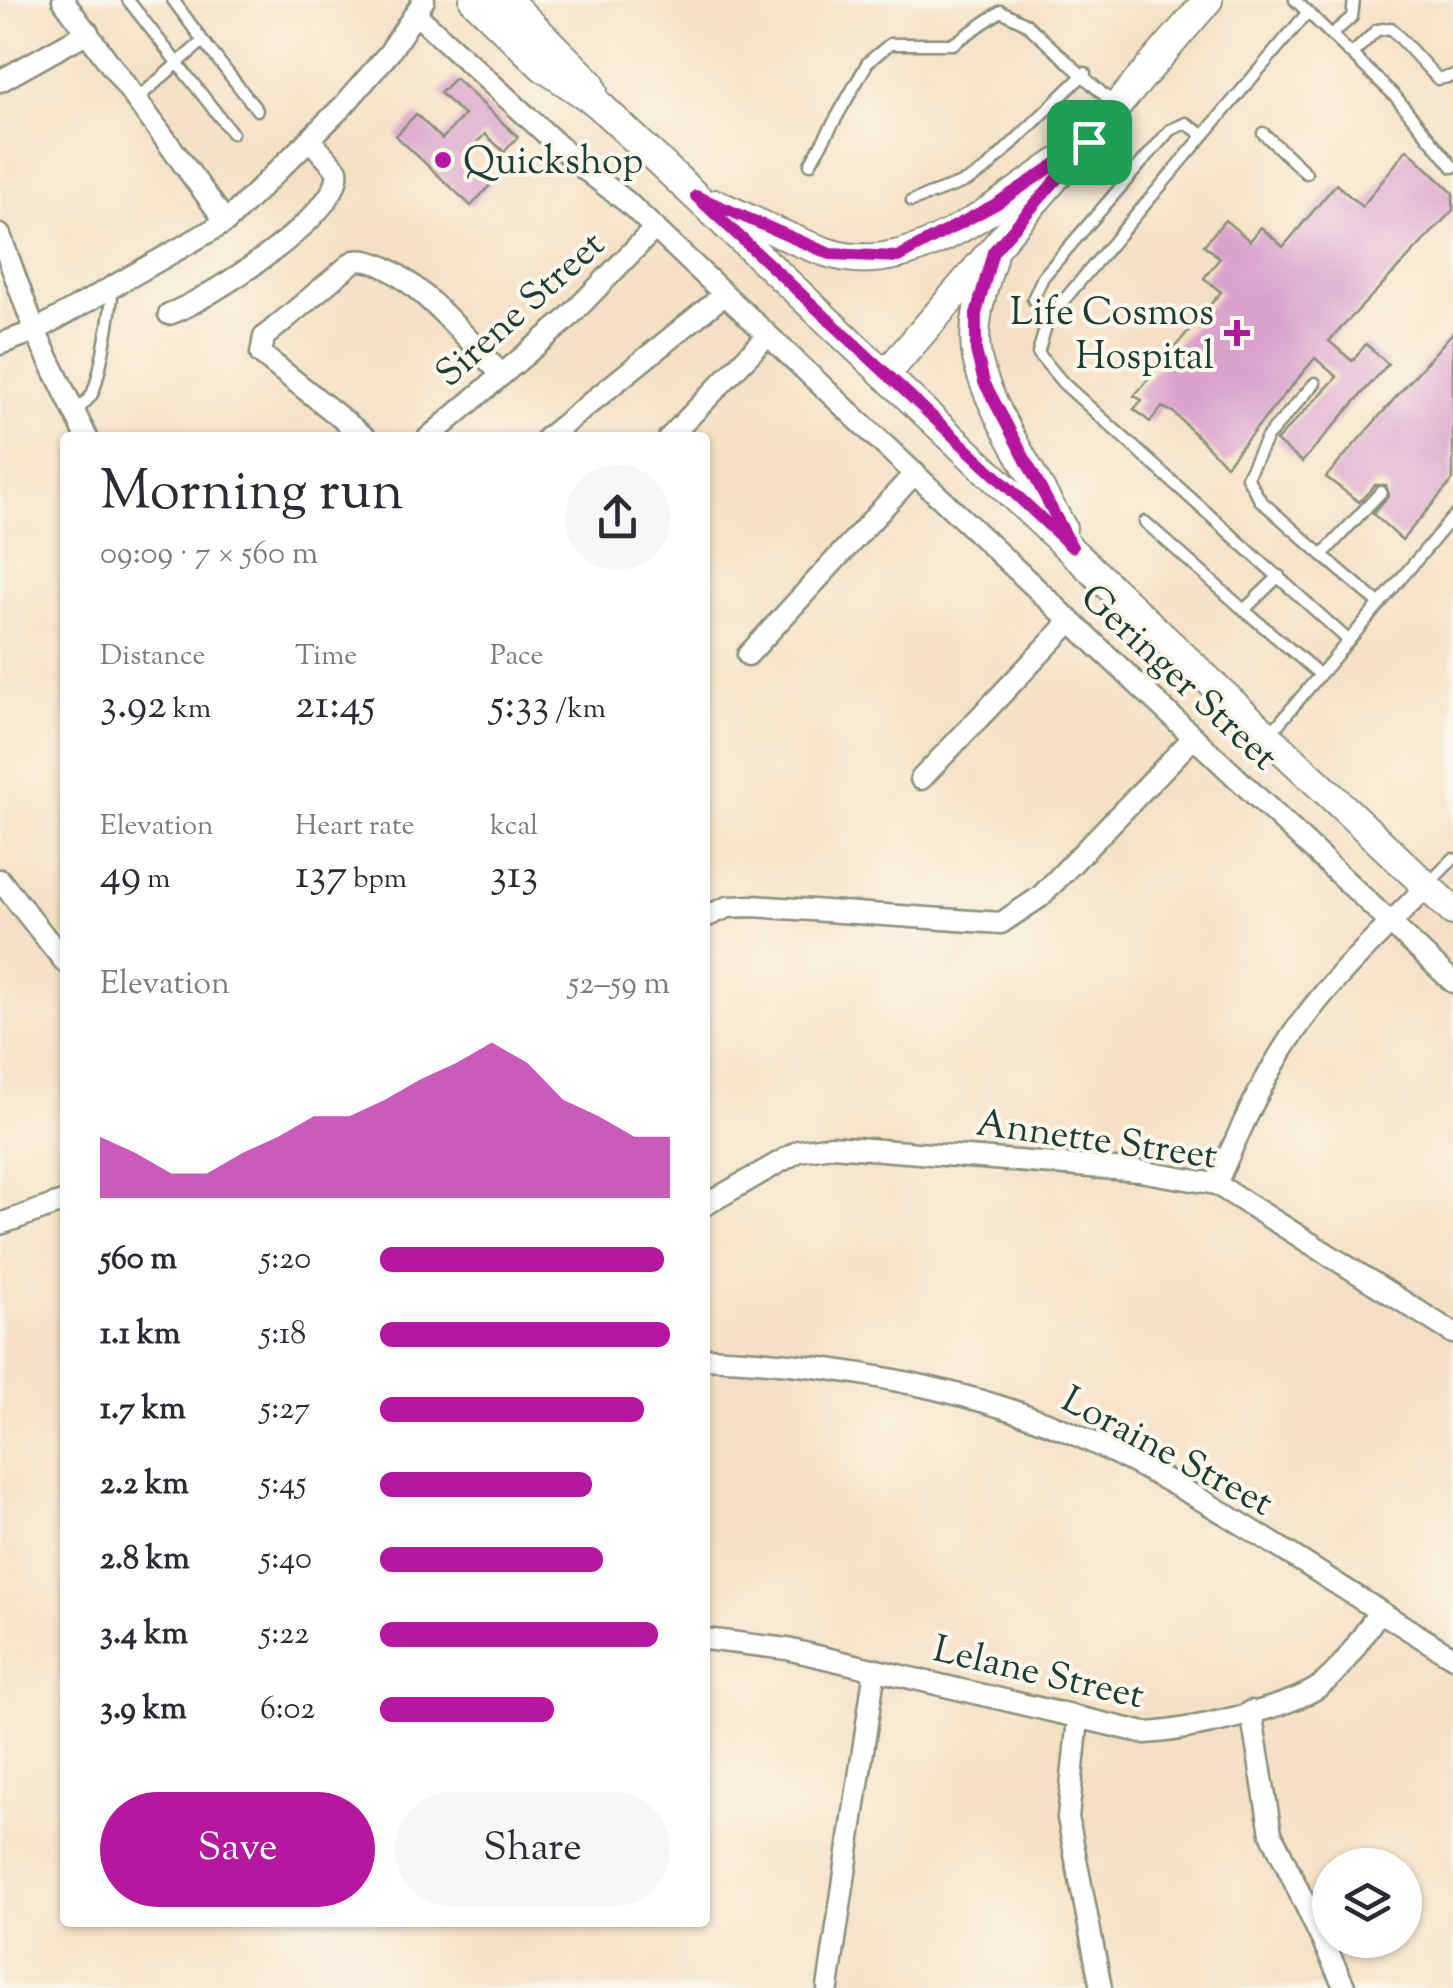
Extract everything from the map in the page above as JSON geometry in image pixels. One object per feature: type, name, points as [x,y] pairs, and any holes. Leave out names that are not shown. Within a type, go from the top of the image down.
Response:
[{"type":"main road","points":[[474,0],[543,66],[597,103],[887,372],[1453,911]]},
{"type":"main road","points":[[507,0],[590,83],[597,103]]},
{"type":"main road","points":[[887,372],[1208,0]]},
{"type":"main road","points":[[696,196],[830,254],[898,257],[996,204],[1089,142]]},
{"type":"main road","points":[[993,252],[976,314],[976,351],[984,382],[1072,547]]},
{"type":"street","points":[[63,0],[226,222]]},
{"type":"street","points":[[0,344],[35,331],[226,222],[310,140],[389,54],[420,7]]},
{"type":"street","name":"Geringer Street","points":[[420,7],[1453,982]]},
{"type":"street","points":[[0,80],[88,32]]},
{"type":"street","points":[[168,314],[195,304],[234,279],[332,197],[337,170],[310,140]]},
{"type":"street","name":"Sirene Street","points":[[435,432],[566,320],[655,228]]},
{"type":"street","points":[[0,235],[35,331],[84,432]]},
{"type":"street","points":[[358,432],[260,354],[264,337],[354,261],[367,258],[395,271],[501,374]]},
{"type":"street","points":[[554,432],[725,294]]},
{"type":"street","points":[[675,432],[768,335]]},
{"type":"street","points":[[748,655],[915,473]]},
{"type":"street","points":[[921,779],[1071,621]]},
{"type":"street","points":[[710,915],[728,907],[753,906],[1001,923],[1040,897],[1194,737]]},
{"type":"street","points":[[1216,1184],[1254,1102],[1294,1034],[1427,886]]},
{"type":"street","points":[[3,891],[60,956]]},
{"type":"street","name":"Annette Street","points":[[710,1202],[799,1152],[832,1146],[1139,1171],[1216,1184],[1453,1333]]},
{"type":"street","points":[[0,1224],[60,1202]]},
{"type":"street","name":"Loraine Street","points":[[710,1358],[808,1364],[1040,1420],[1138,1466],[1453,1657]]},
{"type":"street","name":"Lelane Street","points":[[710,1640],[787,1649],[1145,1734],[1184,1729],[1250,1711],[1323,1684],[1379,1612]]},
{"type":"street","points":[[828,1988],[875,1669]]},
{"type":"street","points":[[1250,1711],[1271,1832],[1345,1988]]},
{"type":"street","points":[[1078,1719],[1068,1818],[1101,1988]]},
{"type":"lane","points":[[128,0],[232,133]]},
{"type":"lane","points":[[173,0],[256,110]]},
{"type":"lane","points":[[1295,0],[1395,96],[1453,167]]},
{"type":"lane","points":[[1331,34],[1352,17],[1354,0]]},
{"type":"lane","points":[[810,164],[868,62],[890,44],[953,44],[1000,11],[1026,23],[1117,106]]},
{"type":"lane","points":[[1308,12],[1048,319],[1038,344],[1042,361],[1348,640]]},
{"type":"lane","points":[[1352,54],[1377,30],[1391,28],[1438,80],[1453,76]]},
{"type":"lane","points":[[136,99],[202,41]]},
{"type":"lane","points":[[912,201],[967,181],[986,169],[1085,74]]},
{"type":"lane","points":[[1048,319],[1033,299],[1037,284],[1170,130],[1186,123],[1203,135]]},
{"type":"lane","points":[[1263,133],[1306,174]]},
{"type":"lane","points":[[75,412],[95,385],[101,345],[112,312],[112,288]]},
{"type":"lane","points":[[1315,384],[1267,437],[1247,477],[1260,500],[1380,604]]},
{"type":"lane","points":[[1322,555],[1381,492]]},
{"type":"lane","points":[[1267,738],[1318,673],[1453,518]]},
{"type":"lane","points":[[1145,522],[1318,673]]},
{"type":"lane","points":[[1244,610],[1279,576]]},
{"type":"lane","points":[[1427,886],[1453,859]]},
{"type":"building","points":[[455,78],[518,137],[504,152],[485,134],[463,158],[491,184],[471,206],[396,136],[416,114],[442,139],[464,115],[440,93]]},
{"type":"building","points":[[1407,149],[1453,193],[1453,210],[1329,341],[1352,361],[1366,344],[1388,364],[1302,462],[1276,441],[1337,377],[1315,358],[1226,465],[1173,412],[1162,407],[1150,422],[1134,409],[1142,400],[1134,396],[1221,292],[1204,278],[1220,258],[1204,245],[1225,220],[1250,241],[1261,227],[1283,247],[1336,184],[1362,207]]},
{"type":"building","points":[[1453,332],[1453,480],[1402,540],[1373,514],[1389,495],[1386,485],[1375,485],[1359,502],[1326,477]]},
{"type":"place","name":"Quickshop","points":[[443,160]]},
{"type":"place","name":"Life Cosmos Hospital","points":[[1237,333]]},
{"type":"route","points":[[1089,142],[993,252],[976,314],[976,351],[984,382],[1072,547],[696,196],[830,254],[898,257],[996,204],[1089,142]]}]
